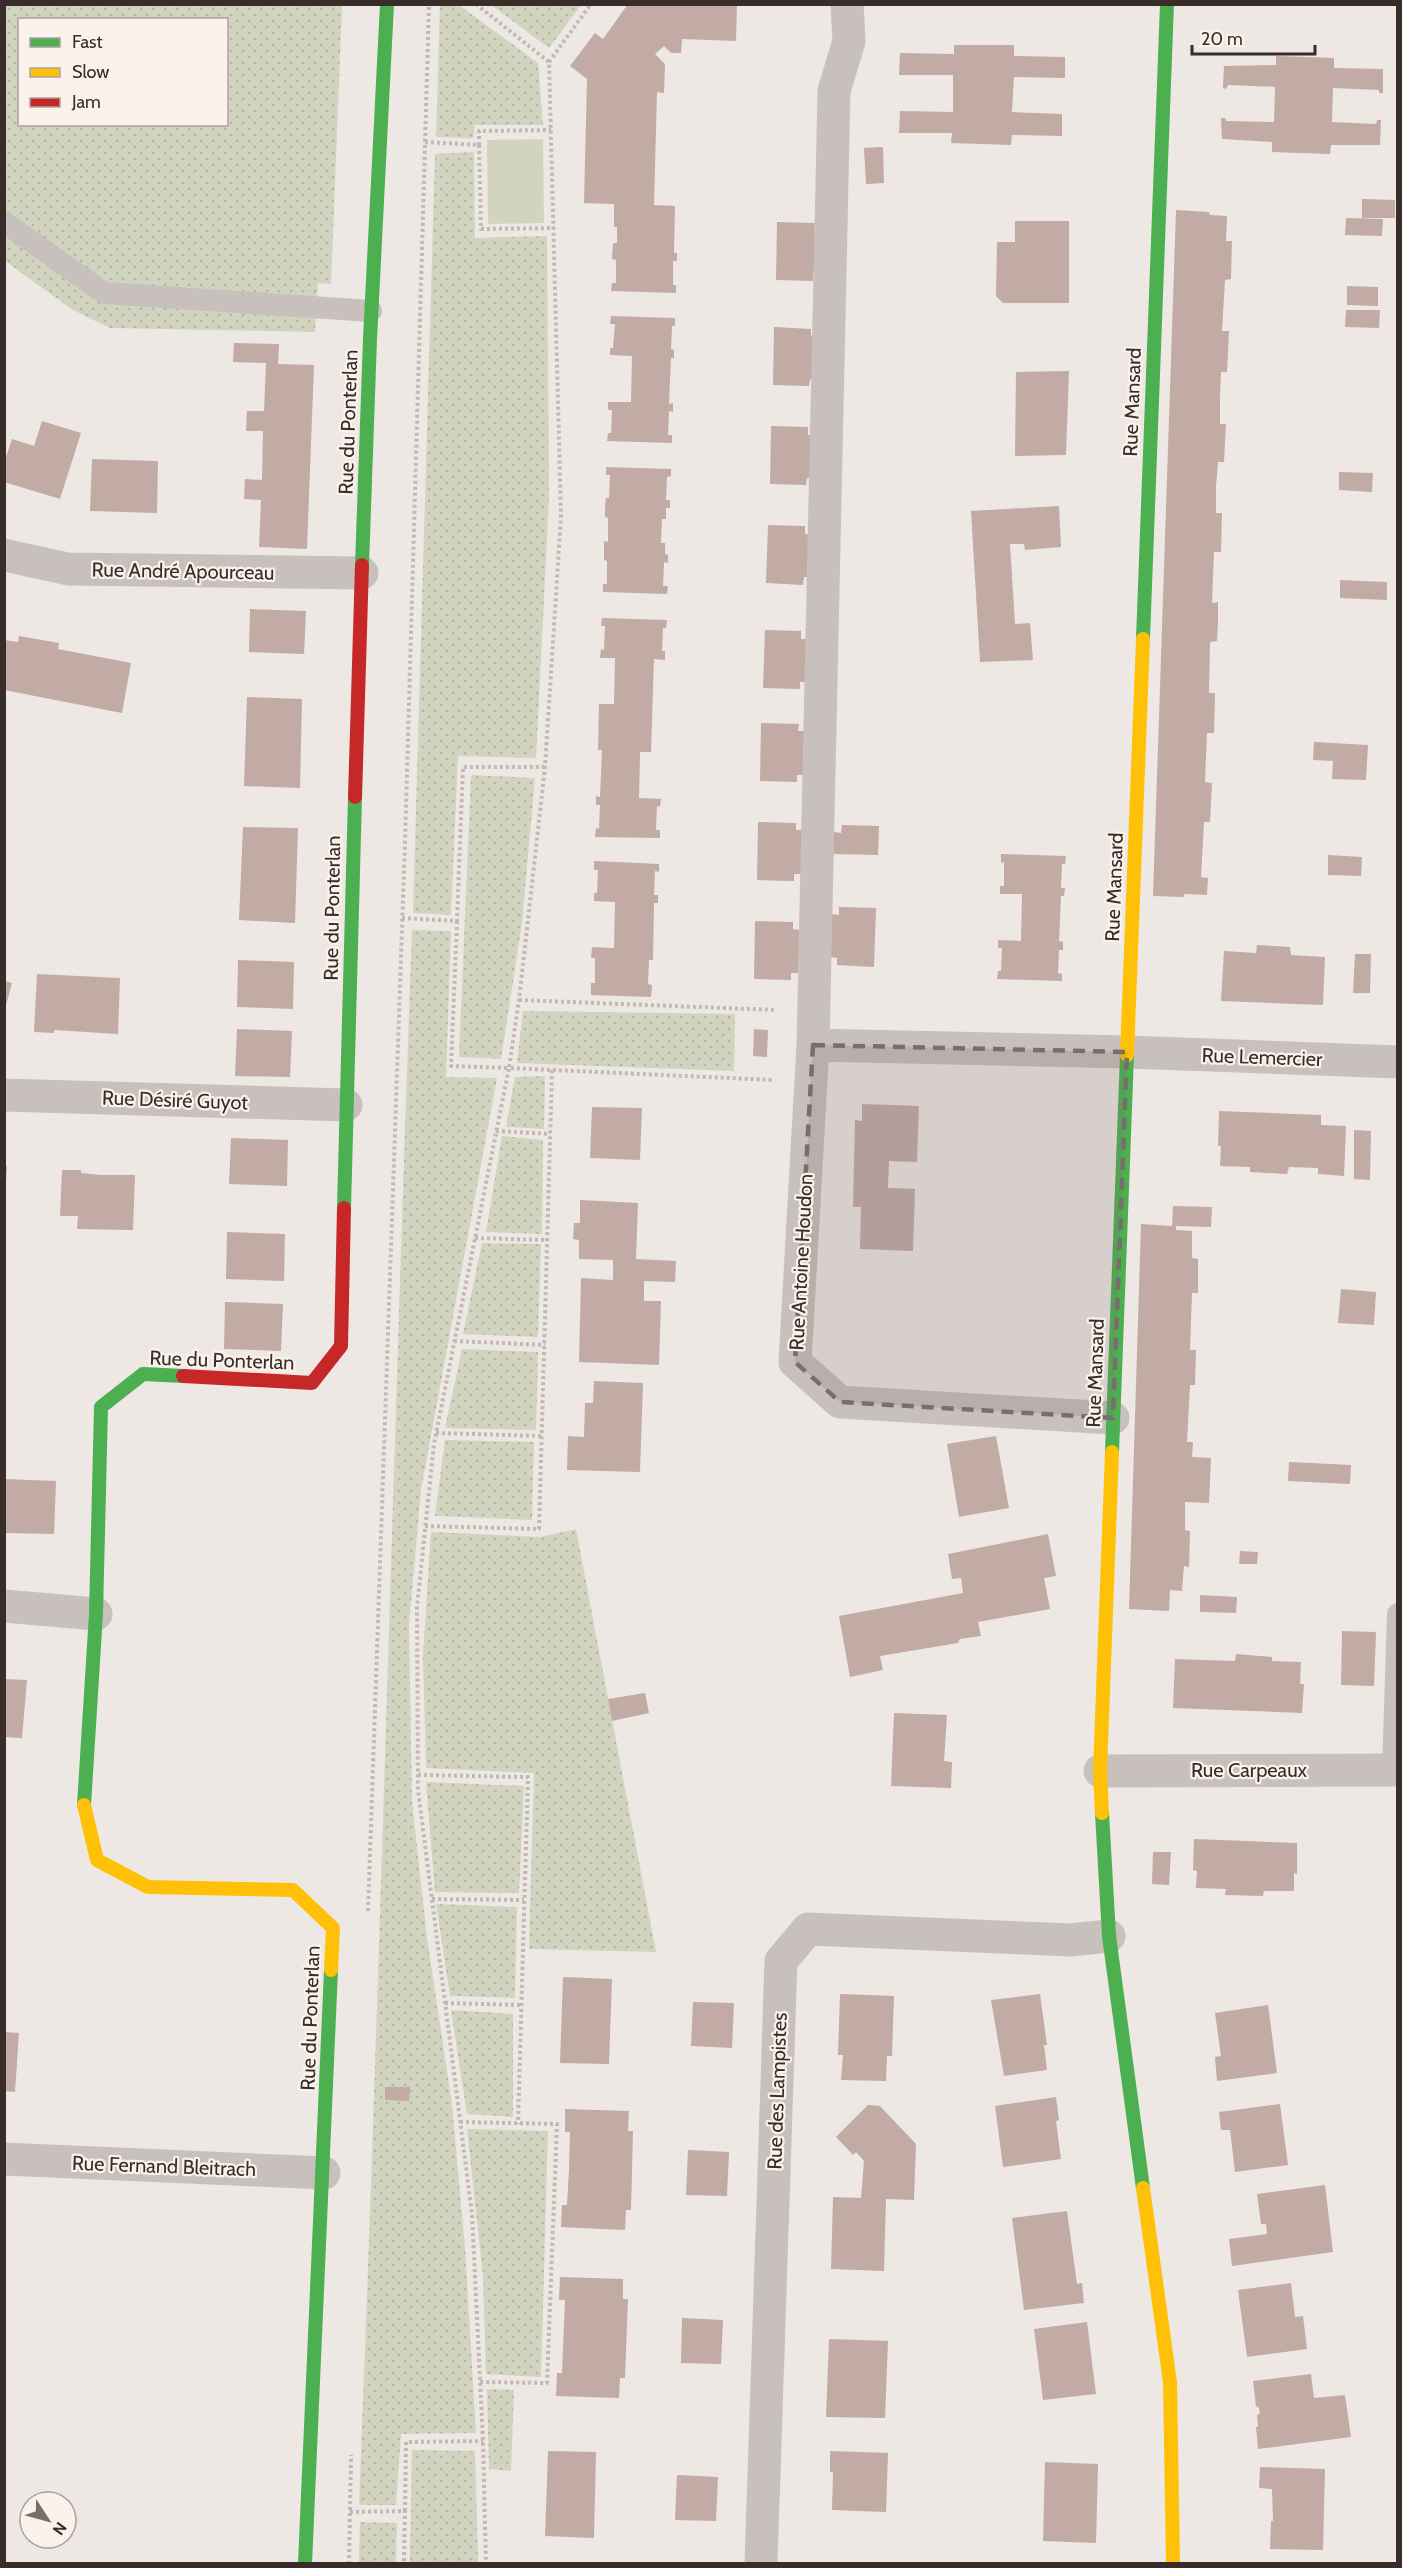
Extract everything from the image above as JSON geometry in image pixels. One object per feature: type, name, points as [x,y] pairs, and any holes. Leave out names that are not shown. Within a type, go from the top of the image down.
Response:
[{"type":"street","name":"Rue du Ponterlan","points":[[304,2564],[324,2173],[333,1928],[293,1890],[148,1887],[97,1860],[84,1811],[96,1614],[101,1407],[143,1374],[312,1383],[341,1346],[362,573],[371,311],[387,4]]},
{"type":"street","name":"Rue Antoine Houdon","points":[[847,4],[849,41],[834,91],[813,1045],[795,1362],[840,1402],[1113,1418]]},
{"type":"street","name":"Rue Mansard","points":[[1167,4],[1100,1772],[1109,1936],[1170,2382],[1173,2564]]},
{"type":"street","name":"Rue André Apourceau","points":[[4,555],[68,569],[362,573]]},
{"type":"street","name":"Rue Lemercier","points":[[813,1045],[1127,1052],[1398,1062]]},
{"type":"street","name":"Rue Désiré Guyot","points":[[4,1095],[346,1105]]},
{"type":"street","points":[[4,1606],[96,1614]]},
{"type":"street","name":"Rue Carpeaux","points":[[1100,1772],[1396,1769]]},
{"type":"street","name":"Rue des Lampistes","points":[[761,2564],[782,1961],[808,1929],[1070,1940],[1109,1936]]},
{"type":"street","name":"Rue Fernand Bleitrach","points":[[4,2159],[324,2173]]},
{"type":"lane","points":[[4,222],[104,293],[371,311]]},
{"type":"lane","points":[[1396,1769],[1398,1614]]},
{"type":"path","points":[[368,1920],[402,918],[429,4]]},
{"type":"path","points":[[476,4],[549,62]]},
{"type":"path","points":[[486,2564],[483,2441],[472,2214],[418,1791],[417,1607],[436,1433],[509,1068],[519,1000],[545,767],[561,517],[549,62],[591,4]]},
{"type":"path","points":[[551,130],[479,131],[481,229],[554,228]]},
{"type":"path","points":[[425,142],[479,145]]},
{"type":"path","points":[[545,767],[463,767],[451,1066],[811,1082]]},
{"type":"path","points":[[402,918],[457,921]]},
{"type":"path","points":[[519,1000],[814,1011]]},
{"type":"path","points":[[425,1526],[539,1529],[552,1070]]},
{"type":"path","points":[[496,1131],[550,1134]]},
{"type":"path","points":[[475,1239],[547,1240]]},
{"type":"path","points":[[454,1341],[544,1346]]},
{"type":"path","points":[[436,1433],[542,1436]]},
{"type":"path","points":[[418,1775],[528,1777],[518,2124]]},
{"type":"path","points":[[432,1899],[524,1900]]},
{"type":"path","points":[[445,2003],[521,2005]]},
{"type":"path","points":[[460,2122],[557,2124],[547,2383],[480,2382]]},
{"type":"path","points":[[404,2564],[406,2442],[483,2441]]},
{"type":"path","points":[[349,2564],[352,2452]]},
{"type":"path","points":[[350,2511],[405,2511]]},
{"type":"highlighted area","points":[[813,1045],[1127,1052],[1113,1418],[840,1402],[795,1362]]},
{"type":"green space","points":[[5,5],[342,5],[331,284],[318,283],[315,332],[110,328],[73,310],[5,261]]},
{"type":"green space","points":[[440,5],[459,5],[538,63],[543,125],[475,125],[473,138],[436,137]]},
{"type":"green space","points":[[491,5],[581,5],[549,48]]},
{"type":"green space","points":[[543,139],[544,223],[488,224],[487,140]]},
{"type":"green space","points":[[474,152],[475,238],[547,236],[549,498],[536,758],[458,756],[451,915],[413,913],[435,154]]},
{"type":"green space","points":[[471,775],[535,778],[522,923],[501,1059],[459,1057]]},
{"type":"green space","points":[[412,930],[451,931],[446,1077],[497,1078],[421,1490],[409,1625],[412,1801],[427,1938],[452,2104],[465,2248],[476,2433],[401,2434],[396,2505],[359,2505],[373,2111]]},
{"type":"green space","points":[[523,1011],[735,1014],[734,1071],[517,1063]]},
{"type":"green space","points":[[545,1076],[544,1129],[506,1127],[515,1077]]},
{"type":"green space","points":[[502,1136],[543,1140],[542,1234],[486,1232]]},
{"type":"green space","points":[[482,1243],[541,1244],[538,1337],[463,1334]]},
{"type":"green space","points":[[462,1349],[538,1352],[536,1430],[445,1428]]},
{"type":"green space","points":[[445,1440],[534,1442],[532,1520],[435,1516]]},
{"type":"green space","points":[[576,1529],[656,1952],[529,1949],[534,1773],[426,1768],[423,1655],[431,1532],[540,1537]]},
{"type":"green space","points":[[426,1782],[524,1786],[519,1893],[435,1892]]},
{"type":"green space","points":[[436,1904],[517,1907],[515,1998],[450,1996]]},
{"type":"green space","points":[[451,2010],[513,2014],[513,2117],[467,2114]]},
{"type":"green space","points":[[467,2129],[548,2131],[541,2377],[486,2374],[483,2276]]},
{"type":"green space","points":[[487,2389],[514,2390],[511,2471],[489,2469]]},
{"type":"green space","points":[[412,2450],[475,2451],[478,2562],[410,2563]]},
{"type":"green space","points":[[360,2522],[397,2523],[396,2563],[359,2563]]},
{"type":"building","points":[[628,4],[737,4],[736,41],[682,39],[681,53],[671,53],[664,46],[655,54],[665,64],[664,93],[657,92],[654,205],[675,206],[674,253],[677,253],[677,261],[673,261],[673,285],[676,285],[676,293],[611,291],[612,283],[616,283],[616,260],[612,259],[613,243],[617,243],[614,204],[584,203],[587,79],[570,66],[595,33],[603,39]]},
{"type":"building","points":[[954,45],[1014,45],[1014,56],[1065,57],[1065,78],[1014,77],[1012,112],[1062,114],[1062,136],[1012,135],[1011,145],[951,143],[952,133],[899,133],[900,111],[953,112],[953,75],[899,75],[900,53],[954,54]]},
{"type":"building","points":[[1276,56],[1334,58],[1334,68],[1383,69],[1383,93],[1379,93],[1379,90],[1333,88],[1332,122],[1376,124],[1377,120],[1381,120],[1380,145],[1331,145],[1330,154],[1272,152],[1272,142],[1222,139],[1221,118],[1225,118],[1226,121],[1274,122],[1275,87],[1228,85],[1226,89],[1223,88],[1224,66],[1276,65]]},
{"type":"building","points":[[883,147],[884,183],[866,184],[864,148]]},
{"type":"building","points":[[1362,199],[1395,200],[1395,218],[1362,218]]},
{"type":"building","points":[[1176,210],[1209,212],[1210,215],[1227,216],[1226,241],[1232,241],[1231,279],[1225,280],[1222,331],[1229,331],[1227,372],[1221,372],[1220,396],[1220,424],[1226,424],[1224,462],[1218,462],[1216,486],[1216,513],[1222,513],[1221,552],[1214,552],[1212,603],[1218,602],[1217,641],[1210,642],[1209,693],[1215,693],[1214,733],[1207,733],[1205,782],[1212,783],[1210,822],[1204,822],[1201,877],[1208,878],[1207,895],[1184,894],[1184,897],[1153,896]]},
{"type":"building","points":[[1346,218],[1383,219],[1382,236],[1345,235]]},
{"type":"building","points":[[1015,221],[1069,221],[1069,303],[1003,303],[996,296],[997,242],[1015,242]]},
{"type":"building","points":[[777,222],[815,223],[814,231],[822,231],[820,274],[813,274],[813,281],[776,280]]},
{"type":"building","points":[[1347,286],[1378,287],[1378,306],[1347,305]]},
{"type":"building","points":[[1346,310],[1380,310],[1379,328],[1345,327]]},
{"type":"building","points":[[611,316],[675,318],[675,326],[672,326],[671,349],[674,350],[674,358],[671,358],[669,404],[673,403],[673,412],[669,411],[668,435],[672,435],[672,443],[607,441],[608,433],[611,433],[612,410],[608,410],[608,402],[631,402],[632,356],[610,355],[610,348],[613,348],[615,324],[610,324]]},
{"type":"building","points":[[774,327],[811,329],[811,336],[819,336],[817,379],[810,379],[809,386],[773,385]]},
{"type":"building","points":[[234,343],[279,344],[278,364],[314,365],[307,549],[259,547],[261,500],[244,499],[245,479],[262,480],[263,431],[246,431],[247,411],[264,411],[266,363],[233,362]]},
{"type":"building","points":[[1069,371],[1066,455],[1015,456],[1016,372]]},
{"type":"building","points":[[42,421],[81,433],[60,499],[4,482],[4,463],[12,439],[34,446]]},
{"type":"building","points":[[771,426],[808,427],[808,435],[816,435],[814,478],[807,478],[806,485],[770,484]]},
{"type":"building","points":[[92,459],[158,461],[157,513],[90,511]]},
{"type":"building","points":[[606,467],[671,469],[671,476],[667,477],[666,500],[670,500],[670,508],[666,508],[666,519],[662,519],[661,543],[665,543],[665,554],[668,555],[668,563],[664,562],[663,586],[668,586],[667,594],[603,592],[603,584],[607,584],[604,541],[608,542],[608,518],[605,517],[605,506],[606,498],[609,498],[610,475],[606,475]]},
{"type":"building","points":[[1339,472],[1373,473],[1372,492],[1339,490]]},
{"type":"building","points":[[1059,506],[1061,547],[1025,550],[1024,544],[1010,544],[1015,624],[1030,623],[1033,660],[980,662],[971,511]]},
{"type":"building","points":[[768,525],[805,526],[805,534],[812,534],[811,577],[804,577],[803,585],[766,583]]},
{"type":"building","points":[[1340,580],[1387,582],[1387,600],[1340,598]]},
{"type":"building","points":[[250,609],[306,611],[304,654],[249,652]]},
{"type":"building","points":[[602,618],[667,620],[666,628],[663,628],[662,651],[665,651],[665,660],[654,659],[651,752],[640,752],[639,798],[661,799],[660,807],[657,806],[656,830],[660,830],[660,838],[595,837],[596,828],[599,829],[600,805],[596,805],[596,796],[600,797],[602,750],[598,750],[599,704],[614,704],[615,658],[600,658],[601,649],[604,650],[605,626],[601,626]]},
{"type":"building","points":[[765,630],[801,631],[801,639],[809,639],[808,682],[800,682],[800,689],[763,688]]},
{"type":"building","points":[[19,636],[59,643],[58,649],[131,663],[122,713],[4,690],[4,640],[18,642]]},
{"type":"building","points":[[247,697],[302,699],[300,788],[244,786]]},
{"type":"building","points":[[761,723],[799,724],[798,731],[806,731],[805,775],[797,775],[797,782],[760,781]]},
{"type":"building","points":[[1314,742],[1368,745],[1366,780],[1332,779],[1333,761],[1313,760]]},
{"type":"building","points":[[758,822],[796,823],[796,830],[803,830],[801,874],[794,874],[794,881],[757,880]]},
{"type":"building","points":[[842,825],[879,826],[878,855],[833,854],[834,832],[841,833]]},
{"type":"building","points":[[243,827],[298,828],[295,923],[239,920]]},
{"type":"building","points":[[1001,854],[1066,856],[1065,864],[1062,864],[1061,888],[1065,888],[1064,896],[1061,896],[1059,941],[1063,942],[1063,950],[1059,950],[1058,973],[1062,974],[1062,981],[997,979],[998,971],[1001,971],[1002,948],[998,948],[998,940],[1021,941],[1022,894],[1000,894],[1000,886],[1004,886],[1004,862],[1001,863]]},
{"type":"building","points":[[1328,855],[1362,857],[1361,876],[1328,875]]},
{"type":"building","points":[[594,861],[659,864],[659,872],[655,871],[654,895],[658,895],[658,903],[654,903],[653,960],[649,960],[648,984],[652,985],[651,997],[591,995],[591,983],[595,983],[595,958],[591,958],[592,947],[614,948],[615,902],[594,901],[594,893],[597,893],[598,870],[594,870]]},
{"type":"building","points":[[839,907],[876,908],[874,967],[837,965],[837,958],[830,957],[831,914],[839,915]]},
{"type":"building","points":[[755,921],[793,922],[793,929],[800,930],[798,973],[791,973],[791,980],[754,979]]},
{"type":"building","points":[[1257,945],[1290,947],[1291,955],[1325,957],[1323,1005],[1221,1001],[1224,951],[1256,953]]},
{"type":"building","points":[[1355,954],[1371,954],[1370,993],[1353,993]]},
{"type":"building","points":[[238,960],[294,962],[293,1009],[237,1007]]},
{"type":"building","points":[[37,974],[120,978],[118,1034],[54,1030],[54,1033],[34,1032]]},
{"type":"building","points":[[4,981],[12,983],[5,1009],[4,1009]]},
{"type":"building","points":[[237,1029],[292,1031],[290,1077],[235,1076]]},
{"type":"building","points":[[754,1029],[768,1030],[767,1057],[753,1056]]},
{"type":"building","points":[[862,1104],[919,1106],[917,1162],[889,1161],[888,1188],[915,1189],[913,1251],[860,1249],[861,1207],[853,1207],[855,1120],[862,1121]]},
{"type":"building","points":[[592,1107],[642,1108],[640,1160],[590,1158]]},
{"type":"building","points":[[1219,1111],[1321,1115],[1321,1125],[1346,1126],[1344,1176],[1318,1174],[1318,1168],[1289,1167],[1287,1174],[1250,1172],[1250,1167],[1220,1166]]},
{"type":"building","points":[[1354,1130],[1371,1131],[1370,1180],[1354,1179]]},
{"type":"building","points":[[231,1138],[288,1140],[287,1186],[229,1184]]},
{"type":"building","points":[[4,1165],[7,1166],[6,1183],[4,1183]]},
{"type":"building","points":[[62,1170],[81,1170],[81,1173],[100,1175],[135,1175],[133,1230],[77,1229],[78,1216],[60,1216]]},
{"type":"building","points":[[580,1200],[638,1203],[636,1259],[676,1261],[675,1282],[644,1281],[644,1301],[661,1301],[659,1365],[579,1362],[581,1278],[613,1280],[613,1260],[579,1259],[579,1240],[573,1239],[574,1223],[580,1223]]},
{"type":"building","points":[[1173,1206],[1212,1207],[1211,1227],[1176,1226],[1176,1230],[1192,1231],[1192,1258],[1198,1259],[1198,1293],[1192,1293],[1190,1350],[1196,1350],[1195,1385],[1190,1385],[1187,1442],[1193,1442],[1192,1457],[1211,1458],[1209,1503],[1185,1502],[1185,1530],[1190,1531],[1189,1567],[1184,1566],[1182,1591],[1170,1590],[1169,1611],[1129,1609],[1141,1224],[1172,1226]]},
{"type":"building","points":[[227,1232],[285,1234],[284,1281],[226,1279]]},
{"type":"building","points":[[1341,1289],[1376,1292],[1374,1325],[1338,1323]]},
{"type":"building","points":[[225,1302],[283,1304],[281,1351],[224,1349]]},
{"type":"building","points":[[594,1381],[643,1383],[640,1472],[567,1470],[568,1436],[584,1437],[585,1403],[593,1403]]},
{"type":"building","points":[[996,1436],[1009,1508],[959,1517],[947,1444]]},
{"type":"building","points":[[1289,1462],[1351,1465],[1350,1484],[1288,1481]]},
{"type":"building","points":[[4,1479],[56,1481],[54,1534],[4,1533]]},
{"type":"building","points":[[1048,1534],[1056,1576],[1044,1578],[1050,1609],[978,1622],[981,1636],[960,1639],[958,1643],[880,1656],[883,1670],[850,1677],[839,1616],[963,1593],[961,1578],[952,1579],[948,1554]]},
{"type":"building","points":[[1240,1551],[1258,1552],[1257,1564],[1239,1564]]},
{"type":"building","points":[[1200,1595],[1237,1597],[1236,1613],[1200,1612]]},
{"type":"building","points":[[1342,1631],[1376,1632],[1374,1686],[1341,1685]]},
{"type":"building","points":[[1236,1654],[1272,1657],[1272,1661],[1301,1662],[1300,1684],[1304,1684],[1302,1713],[1173,1708],[1175,1659],[1235,1661]]},
{"type":"building","points":[[4,1679],[27,1680],[22,1738],[4,1737]]},
{"type":"building","points":[[645,1693],[649,1713],[612,1721],[608,1699]]},
{"type":"building","points":[[894,1713],[947,1715],[944,1761],[952,1762],[951,1788],[891,1786]]},
{"type":"building","points":[[1194,1839],[1297,1843],[1297,1874],[1294,1873],[1294,1891],[1264,1891],[1263,1896],[1225,1895],[1226,1889],[1196,1888],[1197,1871],[1193,1870]]},
{"type":"building","points":[[1153,1852],[1171,1852],[1169,1885],[1152,1884]]},
{"type":"building","points":[[563,1977],[612,1979],[609,2064],[560,2063]]},
{"type":"building","points":[[840,1994],[894,1996],[892,2056],[887,2056],[886,2081],[841,2080],[843,2055],[838,2055]]},
{"type":"building","points":[[1040,1994],[1047,2045],[1044,2045],[1047,2070],[1004,2076],[991,2000]]},
{"type":"building","points":[[693,2002],[734,2003],[732,2048],[691,2046]]},
{"type":"building","points":[[1268,2005],[1277,2073],[1217,2081],[1215,2057],[1221,2056],[1215,2013]]},
{"type":"building","points":[[4,2032],[19,2033],[15,2092],[4,2091]]},
{"type":"building","points":[[385,2087],[410,2087],[409,2101],[385,2100]]},
{"type":"building","points":[[1056,2097],[1059,2120],[1056,2121],[1061,2159],[1003,2167],[995,2106]]},
{"type":"building","points":[[1280,2104],[1288,2165],[1235,2172],[1230,2130],[1221,2130],[1219,2112]]},
{"type":"building","points":[[868,2105],[880,2106],[916,2144],[914,2200],[886,2199],[884,2271],[831,2269],[833,2197],[861,2198],[864,2161],[856,2152],[853,2155],[836,2137]]},
{"type":"building","points":[[565,2109],[629,2111],[628,2131],[633,2131],[631,2210],[626,2210],[625,2230],[561,2227],[562,2205],[567,2205],[569,2169],[570,2132],[565,2132]]},
{"type":"building","points":[[688,2150],[729,2152],[727,2196],[686,2195]]},
{"type":"building","points":[[1325,2185],[1333,2252],[1232,2266],[1229,2239],[1267,2234],[1266,2224],[1261,2224],[1257,2194]]},
{"type":"building","points":[[1067,2211],[1077,2284],[1082,2283],[1084,2303],[1024,2310],[1012,2218]]},
{"type":"building","points":[[560,2277],[623,2279],[623,2299],[628,2299],[625,2378],[620,2378],[619,2398],[556,2396],[557,2373],[562,2373],[565,2300],[559,2300]]},
{"type":"building","points":[[1291,2283],[1295,2317],[1303,2316],[1307,2349],[1247,2357],[1238,2290]]},
{"type":"building","points":[[682,2318],[723,2320],[721,2364],[681,2363]]},
{"type":"building","points":[[1087,2322],[1096,2394],[1043,2400],[1034,2329]]},
{"type":"building","points":[[829,2339],[888,2341],[885,2418],[826,2417]]},
{"type":"building","points":[[1311,2374],[1314,2398],[1345,2395],[1351,2437],[1258,2449],[1256,2427],[1258,2427],[1257,2415],[1260,2414],[1256,2406],[1253,2381]]},
{"type":"building","points":[[548,2451],[596,2452],[594,2538],[545,2536]]},
{"type":"building","points":[[830,2451],[888,2453],[886,2512],[832,2510],[833,2472],[830,2472]]},
{"type":"building","points":[[1045,2462],[1098,2464],[1096,2543],[1043,2541]]},
{"type":"building","points":[[1260,2467],[1325,2469],[1323,2550],[1270,2549],[1271,2521],[1273,2521],[1272,2489],[1259,2488]]},
{"type":"building","points":[[677,2475],[718,2477],[716,2521],[675,2520]]},
{"type":"traffic: fast","points":[[362,565],[370,339],[387,4]]},
{"type":"traffic: fast","points":[[1143,639],[1167,4]]},
{"type":"traffic: fast","points":[[344,1208],[355,797]]},
{"type":"traffic: fast","points":[[1112,1452],[1127,1055]]},
{"type":"traffic: fast","points":[[84,1805],[96,1614],[101,1407],[143,1374],[183,1376]]},
{"type":"traffic: fast","points":[[1102,1813],[1109,1936],[1143,2188]]},
{"type":"traffic: fast","points":[[305,2564],[331,1970]]},
{"type":"traffic: slow","points":[[1127,1055],[1143,639]]},
{"type":"traffic: slow","points":[[1102,1813],[1100,1771],[1112,1452]]},
{"type":"traffic: slow","points":[[84,1805],[97,1860],[148,1887],[293,1890],[333,1928],[331,1970]]},
{"type":"traffic: slow","points":[[1143,2188],[1170,2382],[1173,2564]]},
{"type":"traffic: jam","points":[[355,797],[362,565]]},
{"type":"traffic: jam","points":[[183,1376],[312,1383],[341,1346],[344,1208]]}]
